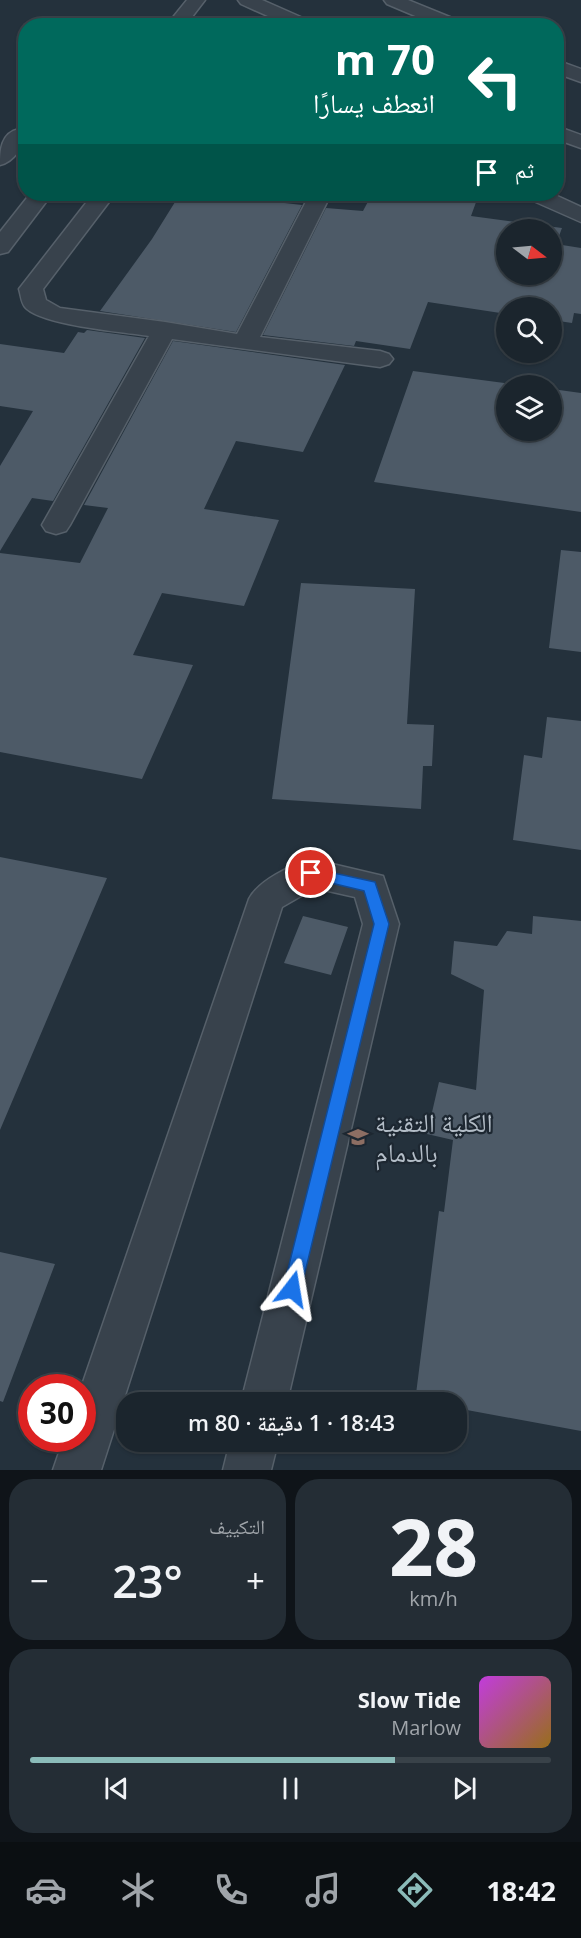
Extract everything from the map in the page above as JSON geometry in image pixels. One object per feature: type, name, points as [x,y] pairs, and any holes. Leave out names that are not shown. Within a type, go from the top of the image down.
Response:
[{"type":"street","points":[[181,18],[196,0]]},
{"type":"street","points":[[247,0],[288,18]]},
{"type":"street","points":[[393,0],[437,18]]},
{"type":"street","points":[[564,69],[581,76]]},
{"type":"street","points":[[0,159],[15,135]]},
{"type":"street","points":[[564,135],[581,142]]},
{"type":"street","points":[[0,247],[36,201]]},
{"type":"street","points":[[99,201],[31,289],[35,304],[54,314],[165,329],[245,343],[380,359]]},
{"type":"street","points":[[245,343],[317,201]]},
{"type":"street","points":[[552,201],[581,215]]},
{"type":"street","points":[[57,525],[165,329]]},
{"type":"street","points":[[77,1470],[267,899],[311,873],[370,886],[381,924],[266,1392]]},
{"type":"street","points":[[247,1470],[252,1452]]},
{"type":"building","points":[[176,201],[267,201],[302,205],[236,332],[100,311],[152,239]]},
{"type":"building","points":[[368,201],[476,201],[471,216],[496,219],[496,285],[562,285],[562,245],[581,248],[581,314],[574,313],[572,323],[562,322],[562,297],[496,297],[496,312],[428,302],[410,349],[356,341],[354,346],[263,335],[326,208],[363,211]]},
{"type":"building","points":[[87,330],[145,338],[53,501],[32,498],[0,551],[0,466],[33,411],[0,406],[0,344],[64,353],[78,332],[84,333]]},
{"type":"building","points":[[173,341],[345,365],[303,452],[236,441],[204,509],[279,520],[244,606],[162,593],[133,655],[193,665],[142,779],[0,752],[0,553],[80,563],[108,508],[84,505]]},
{"type":"building","points":[[413,371],[496,382],[496,441],[562,441],[562,390],[581,393],[581,512],[374,482]]},
{"type":"building","points":[[561,550],[581,552],[581,652],[549,648]]},
{"type":"building","points":[[301,583],[415,589],[407,724],[434,725],[432,766],[423,766],[421,809],[272,799]]},
{"type":"building","points":[[547,717],[581,721],[581,850],[513,840],[524,755],[542,758]]},
{"type":"building","points":[[0,857],[107,878],[0,1130]]},
{"type":"building","points":[[303,916],[348,927],[331,975],[284,963]]},
{"type":"building","points":[[533,916],[581,921],[581,1431],[467,1410],[467,1392],[416,1392],[439,1211],[444,1212],[453,1140],[427,1134],[439,1082],[476,1090],[484,990],[451,974],[454,941],[497,946],[507,931],[532,934]]},
{"type":"building","points":[[0,1252],[55,1264],[3,1402],[0,1401]]},
{"type":"place","name":"الكلية التقنية بالدمام","points":[[358,1137]]},
{"type":"route","points":[[292,1289],[381,924],[370,886],[311,873]]}]
